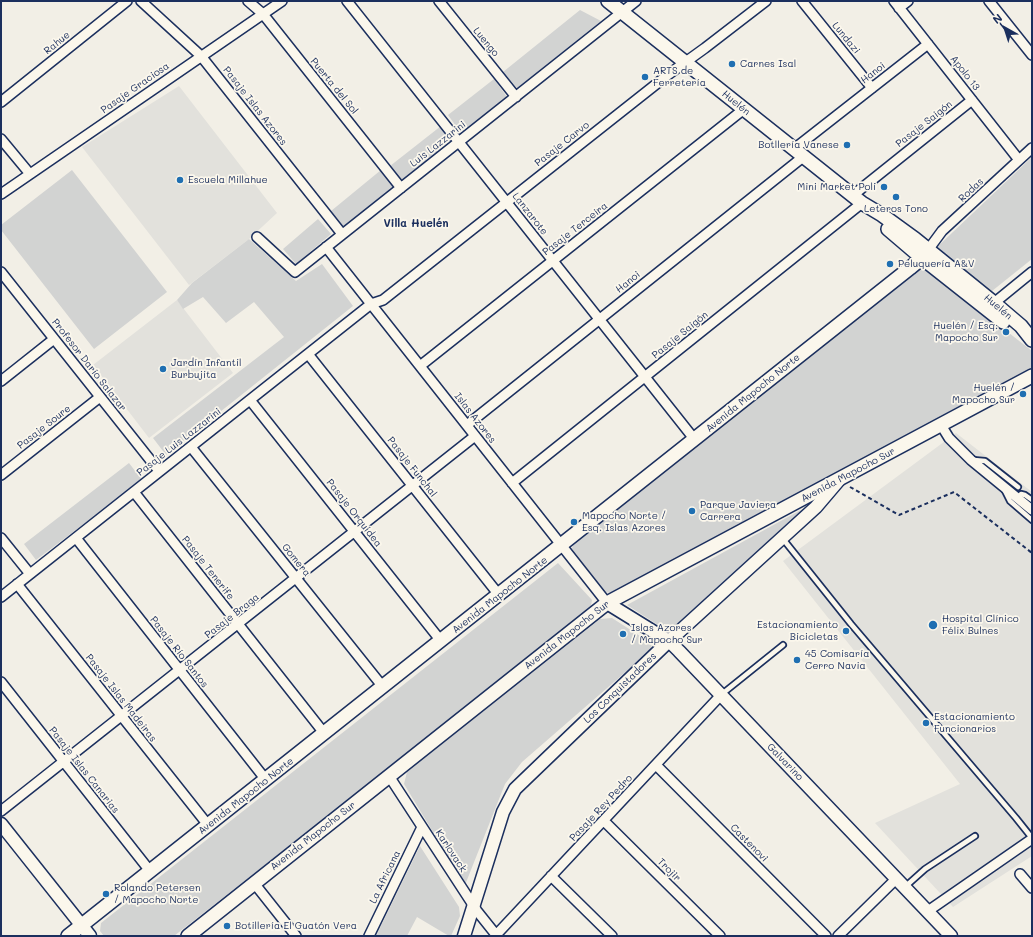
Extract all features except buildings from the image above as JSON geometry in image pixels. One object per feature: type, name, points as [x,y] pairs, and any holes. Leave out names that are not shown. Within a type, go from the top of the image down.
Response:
[{"type":"main road","name":"Huelén","points":[[608,1],[859,201],[880,222],[994,303],[1021,326],[1032,340]]},
{"type":"main road","name":"Huelén","points":[[925,254],[1016,332],[1032,340]]},
{"type":"main road","name":"Avenida Mapocho Norte","points":[[68,936],[562,546],[910,268],[925,254]]},
{"type":"main road","name":"Avenida Mapocho Sur","points":[[196,934],[254,883],[607,603],[1032,376]]},
{"type":"street","name":"Rahue","points":[[1,102],[127,1]]},
{"type":"street","name":"Pasaje Islas Azores","points":[[141,1],[201,56],[342,234]]},
{"type":"street","name":"Puerta del Sol","points":[[248,1],[262,14],[401,188]]},
{"type":"street","name":"Pasaje Graciosa","points":[[1,194],[282,1]]},
{"type":"street","name":"Lanzarote","points":[[347,1],[695,440]]},
{"type":"street","name":"Luengo","points":[[439,1],[516,97]]},
{"type":"street","name":"Luis Lazzarini","points":[[257,237],[295,272],[636,1]]},
{"type":"street","name":"Pasaje Carvo","points":[[371,304],[383,300],[669,74],[766,1]]},
{"type":"street","name":"Lundazi","points":[[802,1],[872,88]]},
{"type":"street","points":[[897,4],[908,1]]},
{"type":"street","points":[[989,1],[1032,55]]},
{"type":"street","name":"Apolo 13","points":[[897,4],[1019,160]]},
{"type":"street","name":"Hanoi","points":[[467,425],[599,320],[798,153],[872,88],[928,44]]},
{"type":"street","name":"Pasaje Saigón","points":[[512,483],[645,378],[859,201],[972,100]]},
{"type":"street","name":"Pasaje Terceira","points":[[420,366],[744,110]]},
{"type":"street","points":[[1,138],[30,174]]},
{"type":"street","name":"Rodas","points":[[925,254],[937,236],[1032,148]]},
{"type":"street","name":"Islas Azores","points":[[326,247],[607,603]]},
{"type":"street","name":"Profesor Darío Salazar","points":[[1,272],[4,283],[54,339],[160,471]]},
{"type":"street","points":[[994,303],[1032,272]]},
{"type":"street","name":"Pasaje Luis Lazzarini","points":[[1,597],[371,304]]},
{"type":"street","points":[[1,381],[54,339]]},
{"type":"street","name":"Pasaje Funchal","points":[[308,354],[499,595]]},
{"type":"street","name":"Pasaje Soure","points":[[1,475],[100,397]]},
{"type":"street","name":"Pasaje Orquídea","points":[[250,400],[441,641]]},
{"type":"street","points":[[942,425],[949,438],[971,460],[1004,488],[1016,502],[1032,510]]},
{"type":"street","name":"Pasaje Braga","points":[[1,811],[475,436]]},
{"type":"street","name":"Gomera","points":[[191,447],[383,687]]},
{"type":"street","name":"Los Conquistadores","points":[[464,936],[503,812],[515,789],[669,642],[783,539],[816,507],[839,480]]},
{"type":"street","name":"Pasaje Tenerife","points":[[134,492],[324,733]]},
{"type":"street","points":[[1,538],[30,574]]},
{"type":"street","name":"Pasaje Río Santos","points":[[76,538],[266,780]]},
{"type":"street","name":"Pasaje Islas Madeiras","points":[[17,584],[208,825]]},
{"type":"street","name":"Galvarino","points":[[607,603],[669,642],[951,936]]},
{"type":"street","name":"Pasaje Islas Canarias","points":[[1,682],[150,871]]},
{"type":"street","name":"Pasaje Rey Pedro","points":[[496,936],[721,695]]},
{"type":"street","name":"Castenovi","points":[[656,765],[826,936]]},
{"type":"street","name":"Karlovack","points":[[389,776],[473,906],[496,936]]},
{"type":"street","name":"Trojir","points":[[604,820],[720,936]]},
{"type":"street","points":[[1,824],[90,936]]},
{"type":"street","name":"La Africana","points":[[369,936],[422,827]]},
{"type":"street","points":[[928,911],[1032,839]]},
{"type":"street","points":[[1020,874],[1032,888]]},
{"type":"street","points":[[552,876],[612,936]]},
{"type":"street","points":[[254,883],[296,936]]},
{"type":"street","points":[[838,936],[900,883]]},
{"type":"lane","points":[[971,460],[985,461],[1018,487]]},
{"type":"lane","points":[[1032,500],[1021,494],[1016,502],[1032,520]]},
{"type":"lane","points":[[783,539],[851,624],[1016,818],[1032,839]]},
{"type":"lane","points":[[721,695],[783,645]]},
{"type":"lane","points":[[900,883],[925,869],[975,836]]},
{"type":"path","points":[[839,480],[899,515],[954,492],[1032,553]]},
{"type":"shaded area","points":[[580,10],[601,21],[517,88],[503,72]]},
{"type":"shaded area","points":[[494,79],[507,97],[461,133],[448,115]]},
{"type":"shaded area","name":"Escuela Millahue","points":[[179,86],[277,213],[249,239],[189,285],[82,147]]},
{"type":"shaded area","points":[[441,126],[452,141],[402,181],[390,166]]},
{"type":"shaded area","points":[[1032,157],[1032,259],[987,295],[934,250]]},
{"type":"shaded area","points":[[72,170],[167,292],[94,349],[1,230],[1,225]]},
{"type":"shaded area","points":[[381,170],[394,186],[343,227],[331,211]]},
{"type":"shaded area","points":[[318,219],[331,234],[296,264],[283,249]]},
{"type":"shaded area","points":[[249,239],[296,281],[322,264],[353,306],[166,455],[153,438],[284,337],[254,302],[226,323],[203,297],[183,309],[177,300],[192,283]]},
{"type":"shaded area","name":"Parque Javiera Carrera","points":[[919,269],[930,271],[1032,351],[1032,368],[834,476],[612,593],[603,592],[573,552],[572,548],[575,541]]},
{"type":"shaded area","name":"Jardín Infantil Burbujita","points":[[177,300],[233,373],[149,438],[93,365]]},
{"type":"shaded area","name":"Hospital Clínico Félix Bulnes","points":[[956,433],[1032,492],[1032,856],[953,907],[875,823],[960,784],[783,561]]},
{"type":"shaded area","points":[[129,463],[142,480],[36,560],[24,544]]},
{"type":"shaded area","points":[[810,505],[672,634],[627,605]]},
{"type":"shaded area","points":[[558,563],[592,600],[590,611],[174,936],[104,936],[100,931],[101,923]]},
{"type":"shaded area","points":[[612,618],[651,643],[652,649],[522,762],[505,784],[465,885],[404,784],[407,772],[600,619]]},
{"type":"shaded area","points":[[420,846],[459,907],[460,916],[451,936],[417,917],[407,936],[376,936]]},
{"type":"place","name":"Carnes Isal","points":[[732,64]]},
{"type":"place","name":"ARTS de Ferretería","points":[[645,77]]},
{"type":"place","name":"Botllería Vanese","points":[[847,145]]},
{"type":"place","name":"Escuela Millahue","points":[[180,180]]},
{"type":"place","name":"Mini Market Poli","points":[[884,187]]},
{"type":"place","name":"Leteros Tono","points":[[896,197]]},
{"type":"place","name":"Peluquería A&V","points":[[890,264]]},
{"type":"place","name":"Huelén / Esq. Mapocho Sur","points":[[1006,332]]},
{"type":"place","name":"Jardín Infantil Burbujita","points":[[163,369]]},
{"type":"place","name":"Huelén / Mapocho Sur","points":[[1023,394]]},
{"type":"place","name":"Parque Javiera Carrera","points":[[692,511]]},
{"type":"place","name":"Mapocho Norte / Esq. Islas Azores","points":[[574,522]]},
{"type":"place","name":"Hospital Clínico Félix Bulnes","points":[[933,625]]},
{"type":"place","name":"Estacionamiento Bicicletas","points":[[846,631]]},
{"type":"place","name":"Islas Azores / Mapocho Sur","points":[[623,634]]},
{"type":"place","name":"45 Comisaría Cerro Navia","points":[[797,660]]},
{"type":"place","name":"Estacionamiento Funcionarios","points":[[926,723]]},
{"type":"place","name":"Rolando Petersen / Mapocho Norte","points":[[106,894]]},
{"type":"place","name":"Botillería El Guatón Vera","points":[[227,926]]},
{"type":"district","name":"Villa Huelén","points":[[416,224]]}]
